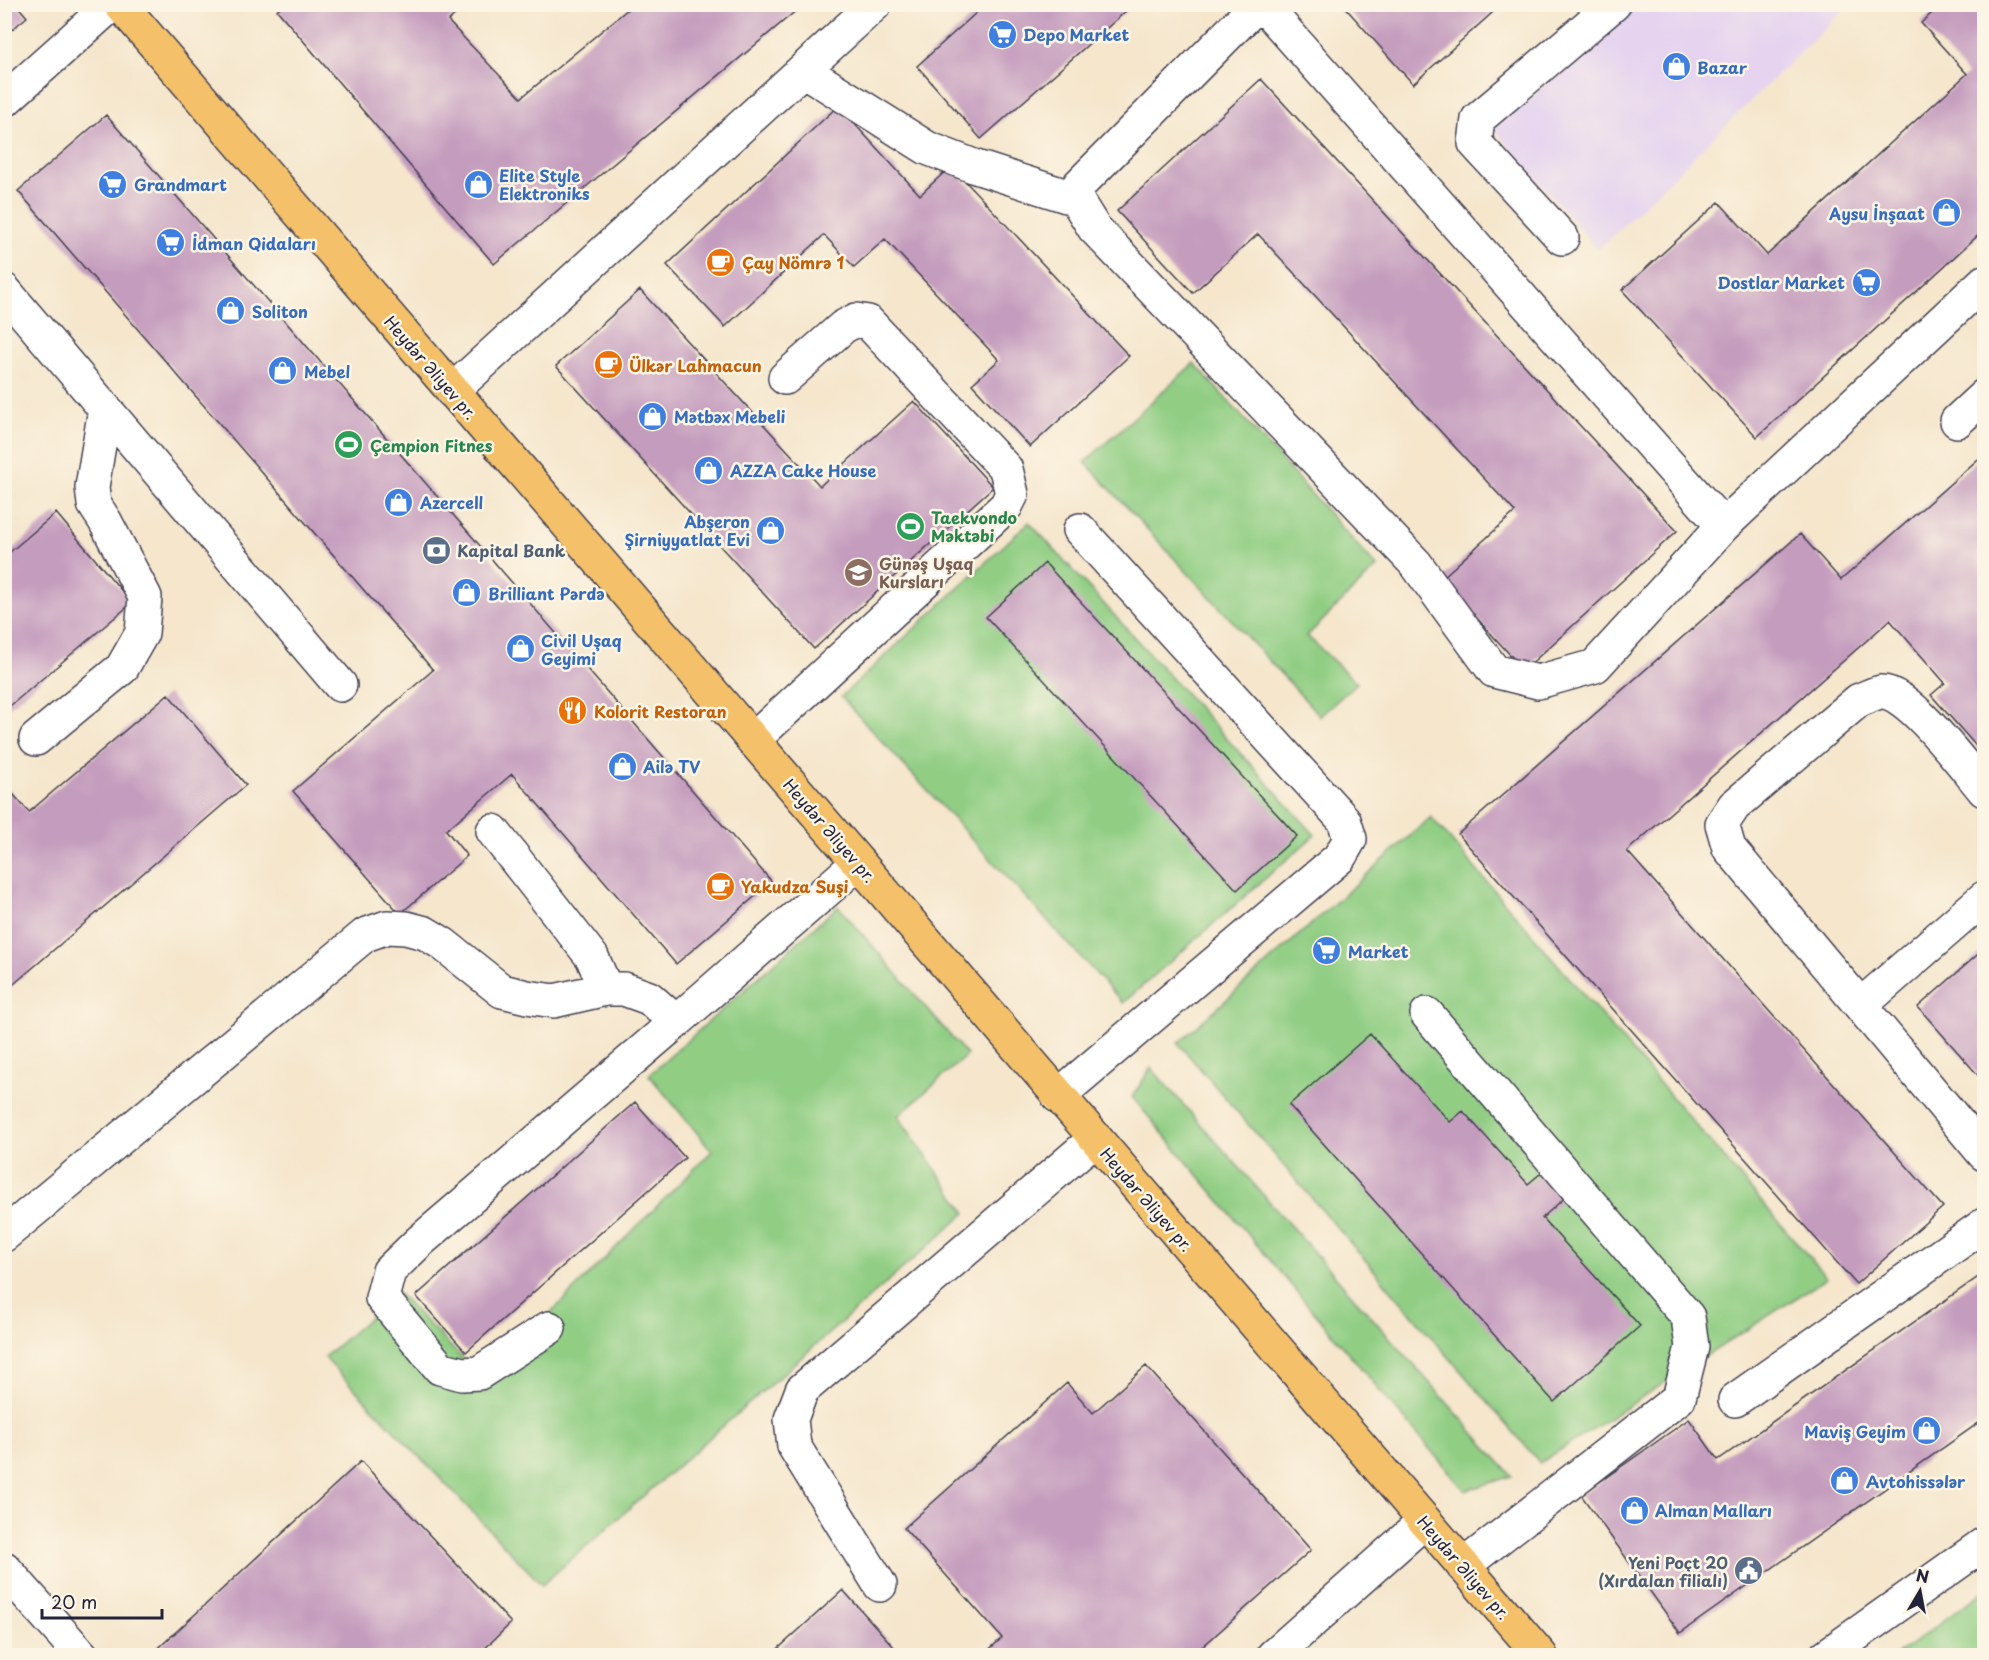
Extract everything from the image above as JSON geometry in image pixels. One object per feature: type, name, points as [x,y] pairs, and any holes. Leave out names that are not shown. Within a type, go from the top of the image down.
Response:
[{"type":"main road","name":"Heydər Əliyev pr.","points":[[120,4],[1541,1656]]},
{"type":"street","points":[[4,101],[112,4]]},
{"type":"street","points":[[452,391],[875,4]]},
{"type":"street","points":[[1076,199],[1079,185],[1260,4],[1723,526]]},
{"type":"street","points":[[1562,238],[1475,143],[1478,119],[1614,4]]},
{"type":"street","points":[[803,70],[927,148],[976,167],[1076,199],[1094,228],[1416,564],[1494,671],[1538,682],[1595,666],[1723,526],[1984,282]]},
{"type":"street","points":[[4,290],[340,685]]},
{"type":"street","points":[[753,740],[1006,506],[1012,494],[1006,469],[868,322],[856,320],[843,327],[784,378]]},
{"type":"street","points":[[1957,421],[1984,396]]},
{"type":"street","points":[[36,739],[122,668],[142,633],[145,597],[94,504],[92,487],[105,409]]},
{"type":"street","points":[[1058,1096],[1338,858],[1350,839],[1344,820],[1080,530]]},
{"type":"street","points":[[1984,790],[1919,714],[1899,697],[1882,692],[1859,700],[1734,806],[1722,824],[1729,848],[1984,1154]]},
{"type":"street","points":[[493,831],[592,957],[606,989]]},
{"type":"street","points":[[549,1328],[479,1373],[462,1374],[440,1368],[382,1298],[389,1271],[419,1242],[858,863]]},
{"type":"street","points":[[1861,1005],[1984,898]]},
{"type":"street","points":[[4,1234],[365,935],[387,927],[406,928],[425,933],[443,944],[502,991],[554,1001],[606,989],[624,990],[650,998],[676,1022]]},
{"type":"street","points":[[1427,1014],[1688,1317],[1692,1347],[1679,1398],[1463,1566]]},
{"type":"street","points":[[880,1585],[794,1446],[791,1419],[802,1390],[1095,1139]]},
{"type":"street","points":[[1735,1400],[1984,1225]]},
{"type":"street","points":[[1273,1656],[1424,1522]]},
{"type":"street","points":[[1826,1656],[1984,1544]]},
{"type":"street","points":[[4,1568],[82,1656]]},
{"type":"shaded area","name":"Bazar","points":[[1639,5],[1849,5],[1598,250],[1494,129]]},
{"type":"green space","points":[[1194,363],[1377,567],[1307,636],[1357,683],[1320,716],[1085,462]]},
{"type":"green space","points":[[1029,522],[1315,835],[1123,1003],[841,697]]},
{"type":"green space","points":[[1431,817],[1827,1278],[1540,1463],[1178,1043]]},
{"type":"green space","points":[[838,906],[967,1055],[898,1116],[966,1213],[542,1585],[324,1357],[398,1293],[484,1380],[712,1151],[649,1075]]},
{"type":"green space","points":[[1151,1068],[1512,1476],[1465,1491],[1132,1097]]},
{"type":"green space","points":[[1984,1591],[1984,1655],[1897,1655]]},
{"type":"building","points":[[4,4],[16,4],[27,17],[4,36]]},
{"type":"building","points":[[284,4],[467,4],[448,21],[521,98],[634,4],[804,4],[494,264],[277,10]]},
{"type":"building","points":[[986,4],[1134,4],[981,139],[917,66]]},
{"type":"building","points":[[1342,4],[1502,4],[1413,84]]},
{"type":"building","points":[[1941,5],[1984,5],[1984,230],[1757,437],[1622,290],[1719,202],[1767,255],[1967,74],[1921,23]]},
{"type":"building","points":[[1261,79],[1677,531],[1524,670],[1441,579],[1515,512],[1258,234],[1193,293],[1117,211]]},
{"type":"building","points":[[838,106],[920,195],[951,166],[1129,356],[1030,447],[972,384],[999,360],[885,239],[854,267],[824,235],[725,327],[667,265]]},
{"type":"building","points":[[106,115],[772,882],[676,964],[512,774],[446,830],[467,856],[400,914],[293,791],[433,670],[18,191]]},
{"type":"building","points":[[640,290],[820,486],[914,401],[993,487],[814,649],[556,366]]},
{"type":"building","points":[[1984,454],[1984,755],[1931,695],[1945,683],[1890,620],[1627,851],[1943,1207],[1856,1284],[1458,834],[1800,534],[1841,580]]},
{"type":"building","points":[[56,513],[132,603],[4,711],[4,557]]},
{"type":"building","points":[[1045,563],[1297,836],[1237,890],[986,617]]},
{"type":"building","points":[[168,694],[246,785],[8,989],[4,985],[4,784],[29,812]]},
{"type":"building","points":[[1984,949],[1984,1082],[1918,1007]]},
{"type":"building","points":[[1370,1034],[1450,1122],[1463,1111],[1528,1184],[1547,1168],[1570,1193],[1542,1218],[1640,1326],[1554,1402],[1289,1105]]},
{"type":"building","points":[[635,1102],[685,1158],[466,1352],[416,1296]]},
{"type":"building","points":[[1984,1273],[1984,1419],[1680,1633],[1581,1495],[1689,1419],[1718,1460]]},
{"type":"building","points":[[1146,1366],[1311,1550],[1192,1656],[982,1656],[1002,1638],[904,1528],[1067,1383],[1093,1413]]},
{"type":"building","points":[[361,1461],[511,1623],[477,1656],[150,1656]]},
{"type":"building","points":[[843,1590],[902,1656],[770,1656]]},
{"type":"place","name":"Depo Market","points":[[1002,34]]},
{"type":"place","name":"Bazar","points":[[1676,67]]},
{"type":"place","name":"Grandmart","points":[[113,184]]},
{"type":"place","name":"Elite Style Elektroniks","points":[[478,184]]},
{"type":"place","name":"Aysu İnşaat","points":[[1946,213]]},
{"type":"place","name":"İdman Qidaları","points":[[171,243]]},
{"type":"place","name":"Çay Nömrə 1","points":[[721,262]]},
{"type":"place","name":"Dostlar Market","points":[[1866,282]]},
{"type":"place","name":"Soliton","points":[[231,311]]},
{"type":"place","name":"Ülkər Lahmacun","points":[[608,365]]},
{"type":"place","name":"Mebel","points":[[283,371]]},
{"type":"place","name":"Mətbəx Mebeli","points":[[653,416]]},
{"type":"place","name":"Çempion Fitnes","points":[[349,445]]},
{"type":"place","name":"AZZA Cake House","points":[[709,470]]},
{"type":"place","name":"Azercell","points":[[399,502]]},
{"type":"place","name":"Taekvondo Məktəbi","points":[[910,526]]},
{"type":"place","name":"Abşeron Şirniyyatlat Evi","points":[[771,530]]},
{"type":"place","name":"Kapital Bank","points":[[436,550]]},
{"type":"place","name":"Günəş Uşaq Kursları","points":[[858,572]]},
{"type":"place","name":"Brilliant Pərdə","points":[[467,593]]},
{"type":"place","name":"Civil Uşaq Geyimi","points":[[520,649]]},
{"type":"place","name":"Kolorit Restoran","points":[[573,711]]},
{"type":"place","name":"Ailə TV","points":[[622,766]]},
{"type":"place","name":"Yakudza Suşi","points":[[720,886]]},
{"type":"place","name":"Market","points":[[1327,951]]},
{"type":"place","name":"Maviş Geyim","points":[[1927,1431]]},
{"type":"place","name":"Avtohissələr","points":[[1845,1481]]},
{"type":"place","name":"Alman Malları","points":[[1634,1510]]},
{"type":"place","name":"Yeni Poçt 20 (Xırdalan filialı)","points":[[1749,1571]]}]
